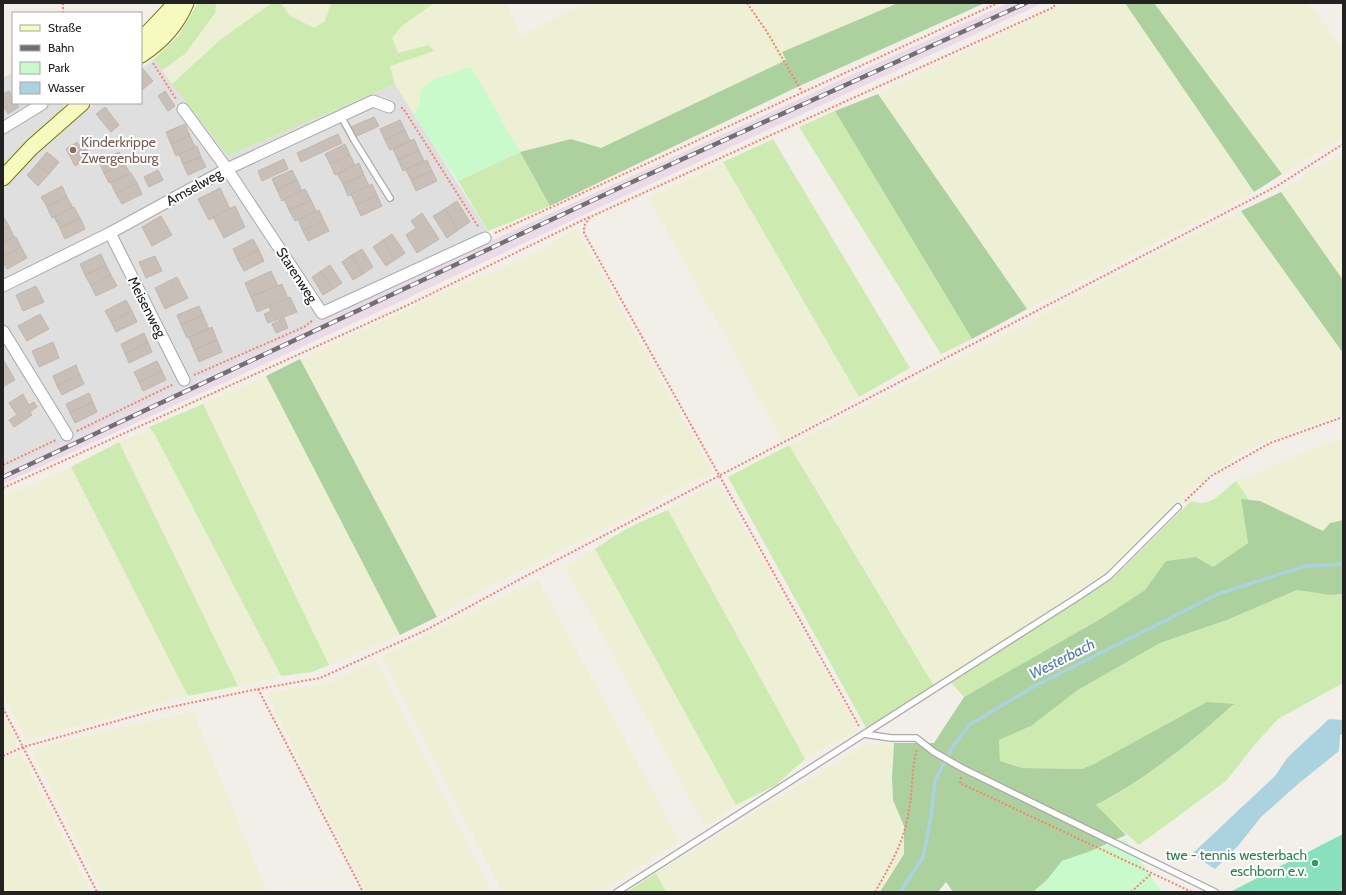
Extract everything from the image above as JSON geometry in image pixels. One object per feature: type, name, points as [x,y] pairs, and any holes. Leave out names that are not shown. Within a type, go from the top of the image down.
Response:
[{"type":"street","points":[[142,39],[176,3]]},
{"type":"street","points":[[145,57],[174,26],[186,3]]},
{"type":"street","name":"Amselweg","points":[[3,286],[110,233],[227,169],[373,100],[389,107]]},
{"type":"street","points":[[3,128],[42,104]]},
{"type":"street","points":[[3,178],[32,147],[81,104]]},
{"type":"street","name":"Starenweg","points":[[183,109],[227,169],[322,313],[485,238]]},
{"type":"street","name":"Meisenweg","points":[[110,233],[184,380]]},
{"type":"street","points":[[3,331],[68,435]]},
{"type":"lane","points":[[341,116],[390,198]]},
{"type":"lane","points":[[617,892],[1109,576],[1178,507]]},
{"type":"lane","points":[[864,734],[891,738],[916,738],[934,752],[962,768],[1215,892]]},
{"type":"path","points":[[747,3],[767,32],[802,92]]},
{"type":"path","points":[[389,107],[403,108],[485,238],[998,3]]},
{"type":"path","points":[[3,488],[408,305],[590,217],[1054,7],[1055,3]]},
{"type":"path","points":[[145,57],[183,109]]},
{"type":"path","points":[[3,756],[23,747],[156,710],[320,678],[426,630],[720,475],[1277,186],[1343,144]]},
{"type":"path","points":[[590,217],[584,226],[584,233],[864,734]]},
{"type":"path","points":[[1178,507],[1211,476],[1264,446],[1343,417]]},
{"type":"path","points":[[3,465],[68,435]]},
{"type":"path","points":[[258,689],[363,892]]},
{"type":"path","points":[[3,708],[97,892]]},
{"type":"path","points":[[875,892],[896,855],[909,812],[913,763],[919,741]]},
{"type":"path","points":[[962,768],[960,782],[1151,874],[1192,892]]},
{"type":"path","points":[[1131,892],[1151,874]]},
{"type":"shaded area","points":[[1008,3],[1043,3],[577,218],[391,306],[3,484],[3,471],[512,231]]},
{"type":"shaded area","points":[[154,59],[228,156],[395,84],[494,241],[3,471],[3,78],[12,73],[12,104],[63,104],[66,125],[94,104],[142,104],[142,68]]},
{"type":"green space","points":[[198,3],[216,3],[215,13],[185,54],[162,70],[154,59],[179,35]]},
{"type":"green space","points":[[216,3],[272,3],[221,39],[172,84],[162,70],[185,54],[215,13]]},
{"type":"green space","points":[[272,3],[281,3],[289,15],[314,28],[325,21],[331,3],[434,3],[402,26],[392,38],[398,53],[429,45],[434,51],[390,66],[395,84],[228,156],[172,84],[221,39]]},
{"type":"green space","points":[[281,3],[331,3],[325,21],[314,28],[288,15]]},
{"type":"green space","points":[[434,3],[507,3],[521,36],[584,3],[898,3],[783,52],[786,60],[601,148],[571,139],[520,152],[471,67],[420,93],[420,102],[414,115],[395,84],[390,66],[434,51],[429,45],[398,54],[392,38],[402,26]]},
{"type":"green space","points":[[898,3],[985,3],[795,88],[550,206],[520,152],[571,139],[601,148],[786,60],[782,52]]},
{"type":"green space","points":[[1065,3],[1125,3],[1254,192],[1027,309],[878,94]]},
{"type":"green space","points":[[1125,3],[1154,3],[1282,174],[1254,192]]},
{"type":"green space","points":[[1154,3],[1307,3],[1343,47],[1343,138],[1282,174]]},
{"type":"green space","points":[[471,67],[520,152],[458,181],[414,115],[420,102],[420,93],[424,86],[435,79]]},
{"type":"green space","points":[[878,94],[1027,309],[972,339],[835,111]]},
{"type":"green space","points":[[835,111],[972,339],[941,354],[799,127]]},
{"type":"green space","points":[[773,139],[910,368],[859,397],[723,162]]},
{"type":"green space","points":[[520,152],[550,206],[488,231],[458,181]]},
{"type":"green space","points":[[1343,152],[1343,280],[1281,192],[1316,167],[1329,162]]},
{"type":"green space","points":[[723,162],[859,397],[782,440],[649,198]]},
{"type":"green space","points":[[1281,192],[1343,280],[1343,353],[1241,211]]},
{"type":"green space","points":[[1241,211],[1343,353],[1343,414],[1267,441],[1240,453],[1204,479],[1105,574],[934,686],[789,445],[995,340],[1143,260]]},
{"type":"green space","points":[[576,228],[713,473],[677,489],[634,514],[486,588],[437,617],[300,359],[477,277],[501,269],[545,248]]},
{"type":"green space","points":[[300,359],[437,617],[400,635],[266,376]]},
{"type":"green space","points":[[266,376],[400,635],[329,665],[203,404]]},
{"type":"green space","points":[[203,404],[329,665],[312,672],[281,676],[154,433],[149,427]]},
{"type":"green space","points":[[149,427],[154,433],[281,676],[238,686],[119,442],[146,431]]},
{"type":"green space","points":[[1343,437],[1343,520],[1330,523],[1323,531],[1260,501],[1249,500],[1236,481]]},
{"type":"green space","points":[[119,442],[238,686],[188,696],[71,467]]},
{"type":"green space","points":[[789,445],[934,686],[866,728],[728,477]]},
{"type":"green space","points":[[71,467],[188,696],[26,740],[3,694],[3,497]]},
{"type":"green space","points":[[1236,481],[1249,500],[1241,500],[1248,543],[1213,567],[1196,557],[1167,561],[1145,590],[1102,618],[964,697],[951,683],[1113,578],[1191,501],[1205,503],[1210,501]]},
{"type":"green space","points":[[718,482],[859,731],[829,745],[805,759],[668,510]]},
{"type":"green space","points":[[1241,499],[1260,501],[1323,531],[1330,523],[1343,520],[1343,594],[1330,595],[1297,590],[1227,620],[1160,643],[1078,690],[1031,726],[999,740],[1000,761],[1022,768],[1082,769],[1096,763],[1207,702],[1234,704],[1168,759],[1132,784],[1096,805],[1126,835],[1085,854],[1062,861],[1047,880],[1033,892],[953,892],[946,882],[938,892],[880,892],[904,854],[904,826],[893,800],[892,778],[894,743],[934,743],[964,697],[1102,618],[1145,590],[1166,561],[1196,557],[1213,567],[1248,543]]},
{"type":"green space","points":[[668,510],[805,759],[776,785],[736,805],[595,549],[630,527]]},
{"type":"green space","points":[[595,549],[736,805],[705,826],[565,566]]},
{"type":"green space","points":[[538,579],[680,841],[600,892],[502,892],[381,657]]},
{"type":"green space","points":[[1297,590],[1330,595],[1343,594],[1343,683],[1278,719],[1257,742],[1226,781],[1139,845],[1095,806],[1132,785],[1168,760],[1234,705],[1082,769],[1022,768],[1000,761],[999,740],[1031,726],[1078,690],[1160,643],[1227,620]]},
{"type":"green space","points":[[375,660],[491,892],[366,892],[266,693],[329,683]]},
{"type":"green space","points":[[193,711],[267,892],[102,892],[31,750]]},
{"type":"green space","points":[[3,715],[17,741],[14,748],[3,753]]},
{"type":"green space","points":[[894,743],[892,778],[893,800],[904,826],[904,854],[880,892],[666,892],[656,873],[860,748],[862,745]]},
{"type":"green space","points":[[20,752],[91,892],[3,892],[3,760]]},
{"type":"green space","name":"twe - tennis westerbach eschborn e.v.","points":[[1343,834],[1343,892],[1230,892]]},
{"type":"green space","points":[[1125,839],[1162,892],[1033,892],[1047,880],[1062,861]]},
{"type":"green space","points":[[656,873],[666,892],[627,892]]},
{"type":"water","points":[[1329,719],[1343,720],[1343,734],[1340,735],[1339,751],[1298,784],[1261,817],[1238,846],[1215,869],[1192,854],[1275,776],[1288,757]]},
{"type":"building","points":[[142,70],[153,81],[142,90]]},
{"type":"building","points":[[9,91],[12,96],[12,104],[17,104],[19,107],[8,114],[3,105],[3,94]]},
{"type":"building","points":[[165,91],[175,106],[168,111],[158,96]]},
{"type":"building","points":[[105,107],[119,125],[111,132],[96,114]]},
{"type":"building","points":[[374,117],[379,126],[355,137],[351,127]]},
{"type":"building","points":[[400,120],[405,130],[385,140],[380,129]]},
{"type":"building","points":[[185,124],[190,136],[171,144],[166,132]]},
{"type":"building","points":[[405,130],[410,141],[390,150],[385,140]]},
{"type":"building","points":[[338,134],[342,143],[301,162],[297,153]]},
{"type":"building","points":[[190,136],[195,147],[176,156],[171,144]]},
{"type":"building","points":[[414,139],[419,150],[398,160],[393,149]]},
{"type":"building","points":[[77,142],[81,148],[85,146],[89,154],[85,156],[87,159],[75,166],[66,149]]},
{"type":"building","points":[[345,144],[350,155],[330,164],[325,154]]},
{"type":"building","points":[[197,146],[201,157],[183,164],[179,154]]},
{"type":"building","points":[[419,150],[424,161],[403,171],[398,160]]},
{"type":"building","points":[[47,152],[59,162],[49,174],[37,164]]},
{"type":"building","points":[[119,152],[124,163],[104,173],[99,162]]},
{"type":"building","points":[[350,155],[355,165],[335,175],[330,164]]},
{"type":"building","points":[[201,157],[206,167],[188,175],[183,164]]},
{"type":"building","points":[[284,159],[288,169],[262,181],[258,171]]},
{"type":"building","points":[[427,160],[432,171],[411,180],[406,170]]},
{"type":"building","points":[[124,163],[130,173],[109,183],[104,173]]},
{"type":"building","points":[[359,163],[364,175],[343,184],[337,174]]},
{"type":"building","points":[[37,164],[49,174],[38,186],[27,175]]},
{"type":"building","points":[[158,170],[163,180],[149,187],[144,177]]},
{"type":"building","points":[[292,170],[297,180],[277,190],[272,179]]},
{"type":"building","points":[[432,171],[437,181],[416,191],[411,180]]},
{"type":"building","points":[[131,173],[137,183],[116,194],[111,183]]},
{"type":"building","points":[[364,175],[369,186],[348,196],[343,184]]},
{"type":"building","points":[[297,180],[302,191],[282,201],[277,190]]},
{"type":"building","points":[[137,183],[142,194],[122,204],[116,194]]},
{"type":"building","points":[[372,184],[377,195],[356,205],[351,194]]},
{"type":"building","points":[[62,186],[67,197],[47,207],[41,197]]},
{"type":"building","points":[[220,188],[230,209],[209,220],[198,199]]},
{"type":"building","points":[[305,189],[311,200],[289,210],[284,199]]},
{"type":"building","points":[[377,195],[382,206],[361,216],[356,205]]},
{"type":"building","points":[[67,197],[73,208],[52,218],[47,207]]},
{"type":"building","points":[[311,200],[316,211],[295,221],[289,210]]},
{"type":"building","points":[[457,201],[470,222],[458,230],[445,209]]},
{"type":"building","points":[[235,206],[245,227],[224,238],[213,217]]},
{"type":"building","points":[[74,207],[80,218],[60,228],[54,217]]},
{"type":"building","points":[[445,209],[458,230],[447,238],[433,216]]},
{"type":"building","points":[[319,210],[324,221],[303,231],[298,220]]},
{"type":"building","points":[[422,213],[439,239],[417,253],[406,235],[416,228],[411,221]]},
{"type":"building","points":[[3,216],[9,226],[3,230]]},
{"type":"building","points":[[161,216],[172,235],[152,246],[142,227]]},
{"type":"building","points":[[80,218],[85,229],[65,239],[60,228]]},
{"type":"building","points":[[324,221],[329,231],[308,241],[303,231]]},
{"type":"building","points":[[9,226],[14,237],[3,243],[3,230]]},
{"type":"building","points":[[392,234],[405,253],[395,260],[383,240]]},
{"type":"building","points":[[16,237],[21,247],[3,257],[3,243]]},
{"type":"building","points":[[253,239],[259,250],[238,260],[233,249]]},
{"type":"building","points":[[383,240],[395,260],[386,266],[373,247]]},
{"type":"building","points":[[21,247],[27,258],[7,269],[3,262],[3,257]]},
{"type":"building","points":[[362,249],[373,267],[363,274],[352,255]]},
{"type":"building","points":[[259,250],[264,261],[244,271],[238,260]]},
{"type":"building","points":[[101,254],[106,265],[85,275],[80,264]]},
{"type":"building","points":[[352,255],[363,274],[353,280],[342,262]]},
{"type":"building","points":[[155,256],[162,271],[146,278],[139,262]]},
{"type":"building","points":[[106,265],[111,275],[91,286],[85,275]]},
{"type":"building","points":[[330,265],[342,283],[333,289],[321,271]]},
{"type":"building","points":[[271,271],[278,286],[251,297],[245,283]]},
{"type":"building","points":[[321,271],[333,289],[323,295],[312,277]]},
{"type":"building","points":[[111,275],[117,286],[96,296],[91,286]]},
{"type":"building","points":[[177,277],[188,298],[165,309],[155,288]]},
{"type":"building","points":[[282,284],[288,299],[257,312],[251,297]]},
{"type":"building","points":[[36,286],[44,302],[23,311],[16,295]]},
{"type":"building","points":[[290,297],[297,312],[268,323],[264,314],[271,311],[269,306]]},
{"type":"building","points":[[126,300],[132,311],[111,322],[105,311]]},
{"type":"building","points":[[199,306],[203,315],[181,325],[177,315]]},
{"type":"building","points":[[132,311],[137,322],[116,332],[111,322]]},
{"type":"building","points":[[40,314],[49,329],[27,341],[18,326]]},
{"type":"building","points":[[203,315],[209,329],[187,338],[181,325]]},
{"type":"building","points":[[284,318],[288,328],[276,333],[272,324]]},
{"type":"building","points":[[212,327],[217,340],[194,350],[189,338]]},
{"type":"building","points":[[144,333],[148,342],[125,354],[121,344]]},
{"type":"building","points":[[217,340],[222,352],[199,362],[194,350]]},
{"type":"building","points":[[53,342],[59,358],[39,367],[32,351]]},
{"type":"building","points":[[148,342],[152,352],[129,363],[125,354]]},
{"type":"building","points":[[4,361],[15,380],[3,387],[3,362]]},
{"type":"building","points":[[157,361],[162,371],[139,382],[134,372]]},
{"type":"building","points":[[76,365],[80,375],[57,386],[53,376]]},
{"type":"building","points":[[162,371],[166,380],[143,391],[139,382]]},
{"type":"building","points":[[80,375],[84,384],[62,395],[57,386]]},
{"type":"building","points":[[89,393],[93,402],[70,413],[66,404]]},
{"type":"building","points":[[23,394],[29,405],[34,402],[37,407],[30,412],[32,415],[14,427],[9,420],[17,415],[9,403]]},
{"type":"building","points":[[93,402],[97,412],[75,423],[70,413]]},
{"type":"waterway","name":"Westerbach","points":[[900,892],[923,857],[931,817],[935,781],[953,746],[969,725],[1035,686],[1218,594],[1305,566],[1343,564]]},
{"type":"railway","points":[[3,477],[619,188],[1026,3]]},
{"type":"place","name":"Kinderkrippe Zwergenburg","points":[[73,150]]},
{"type":"place","name":"twe - tennis westerbach eschborn e.v.","points":[[1315,863]]}]
